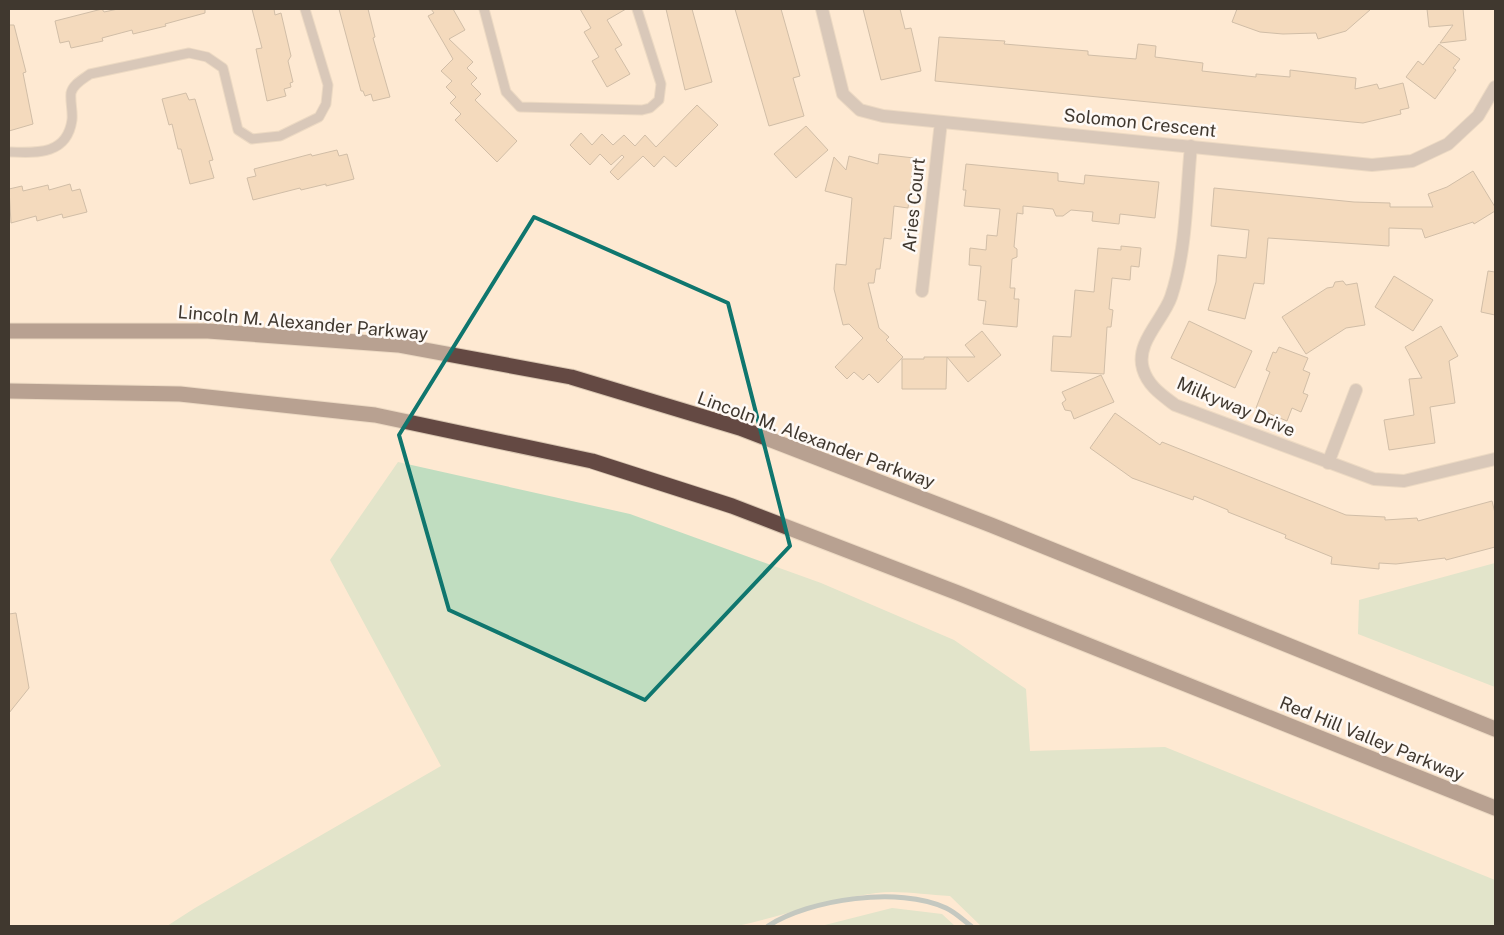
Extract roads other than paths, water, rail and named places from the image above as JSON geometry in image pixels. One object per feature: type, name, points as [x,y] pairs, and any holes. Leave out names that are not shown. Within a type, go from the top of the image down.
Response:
[{"type":"highway","name":"Lincoln M. Alexander Parkway","points":[[9,331],[208,331],[398,345],[571,377],[740,428],[991,525],[1495,729]]},
{"type":"highway","name":"Red Hill Valley Parkway","points":[[9,391],[180,394],[375,415],[592,461],[732,506],[1495,808]]},
{"type":"street","name":"Solomon Crescent","points":[[822,9],[844,94],[860,110],[883,116],[1372,165],[1412,161],[1448,144],[1478,116],[1495,87]]},
{"type":"street","name":"Aries Court","points":[[922,291],[941,122]]},
{"type":"street","name":"Milkyway Drive","points":[[1190,146],[1180,262],[1171,298],[1144,345],[1142,368],[1154,389],[1175,405],[1328,464],[1374,479],[1404,481],[1495,459]]},
{"type":"street","points":[[1328,464],[1356,390]]},
{"type":"lane","points":[[9,152],[41,153],[64,142],[69,135],[72,118],[71,92],[77,82],[90,74],[190,53],[207,57],[222,68],[238,130],[252,139],[280,136],[319,117],[326,104],[328,85],[305,9]]},
{"type":"lane","points":[[484,9],[506,92],[520,107],[642,110],[650,108],[659,100],[661,84],[637,9]]},
{"type":"waterway","points":[[768,926],[807,909],[830,903],[880,897],[927,901],[946,908],[971,926]]}]
